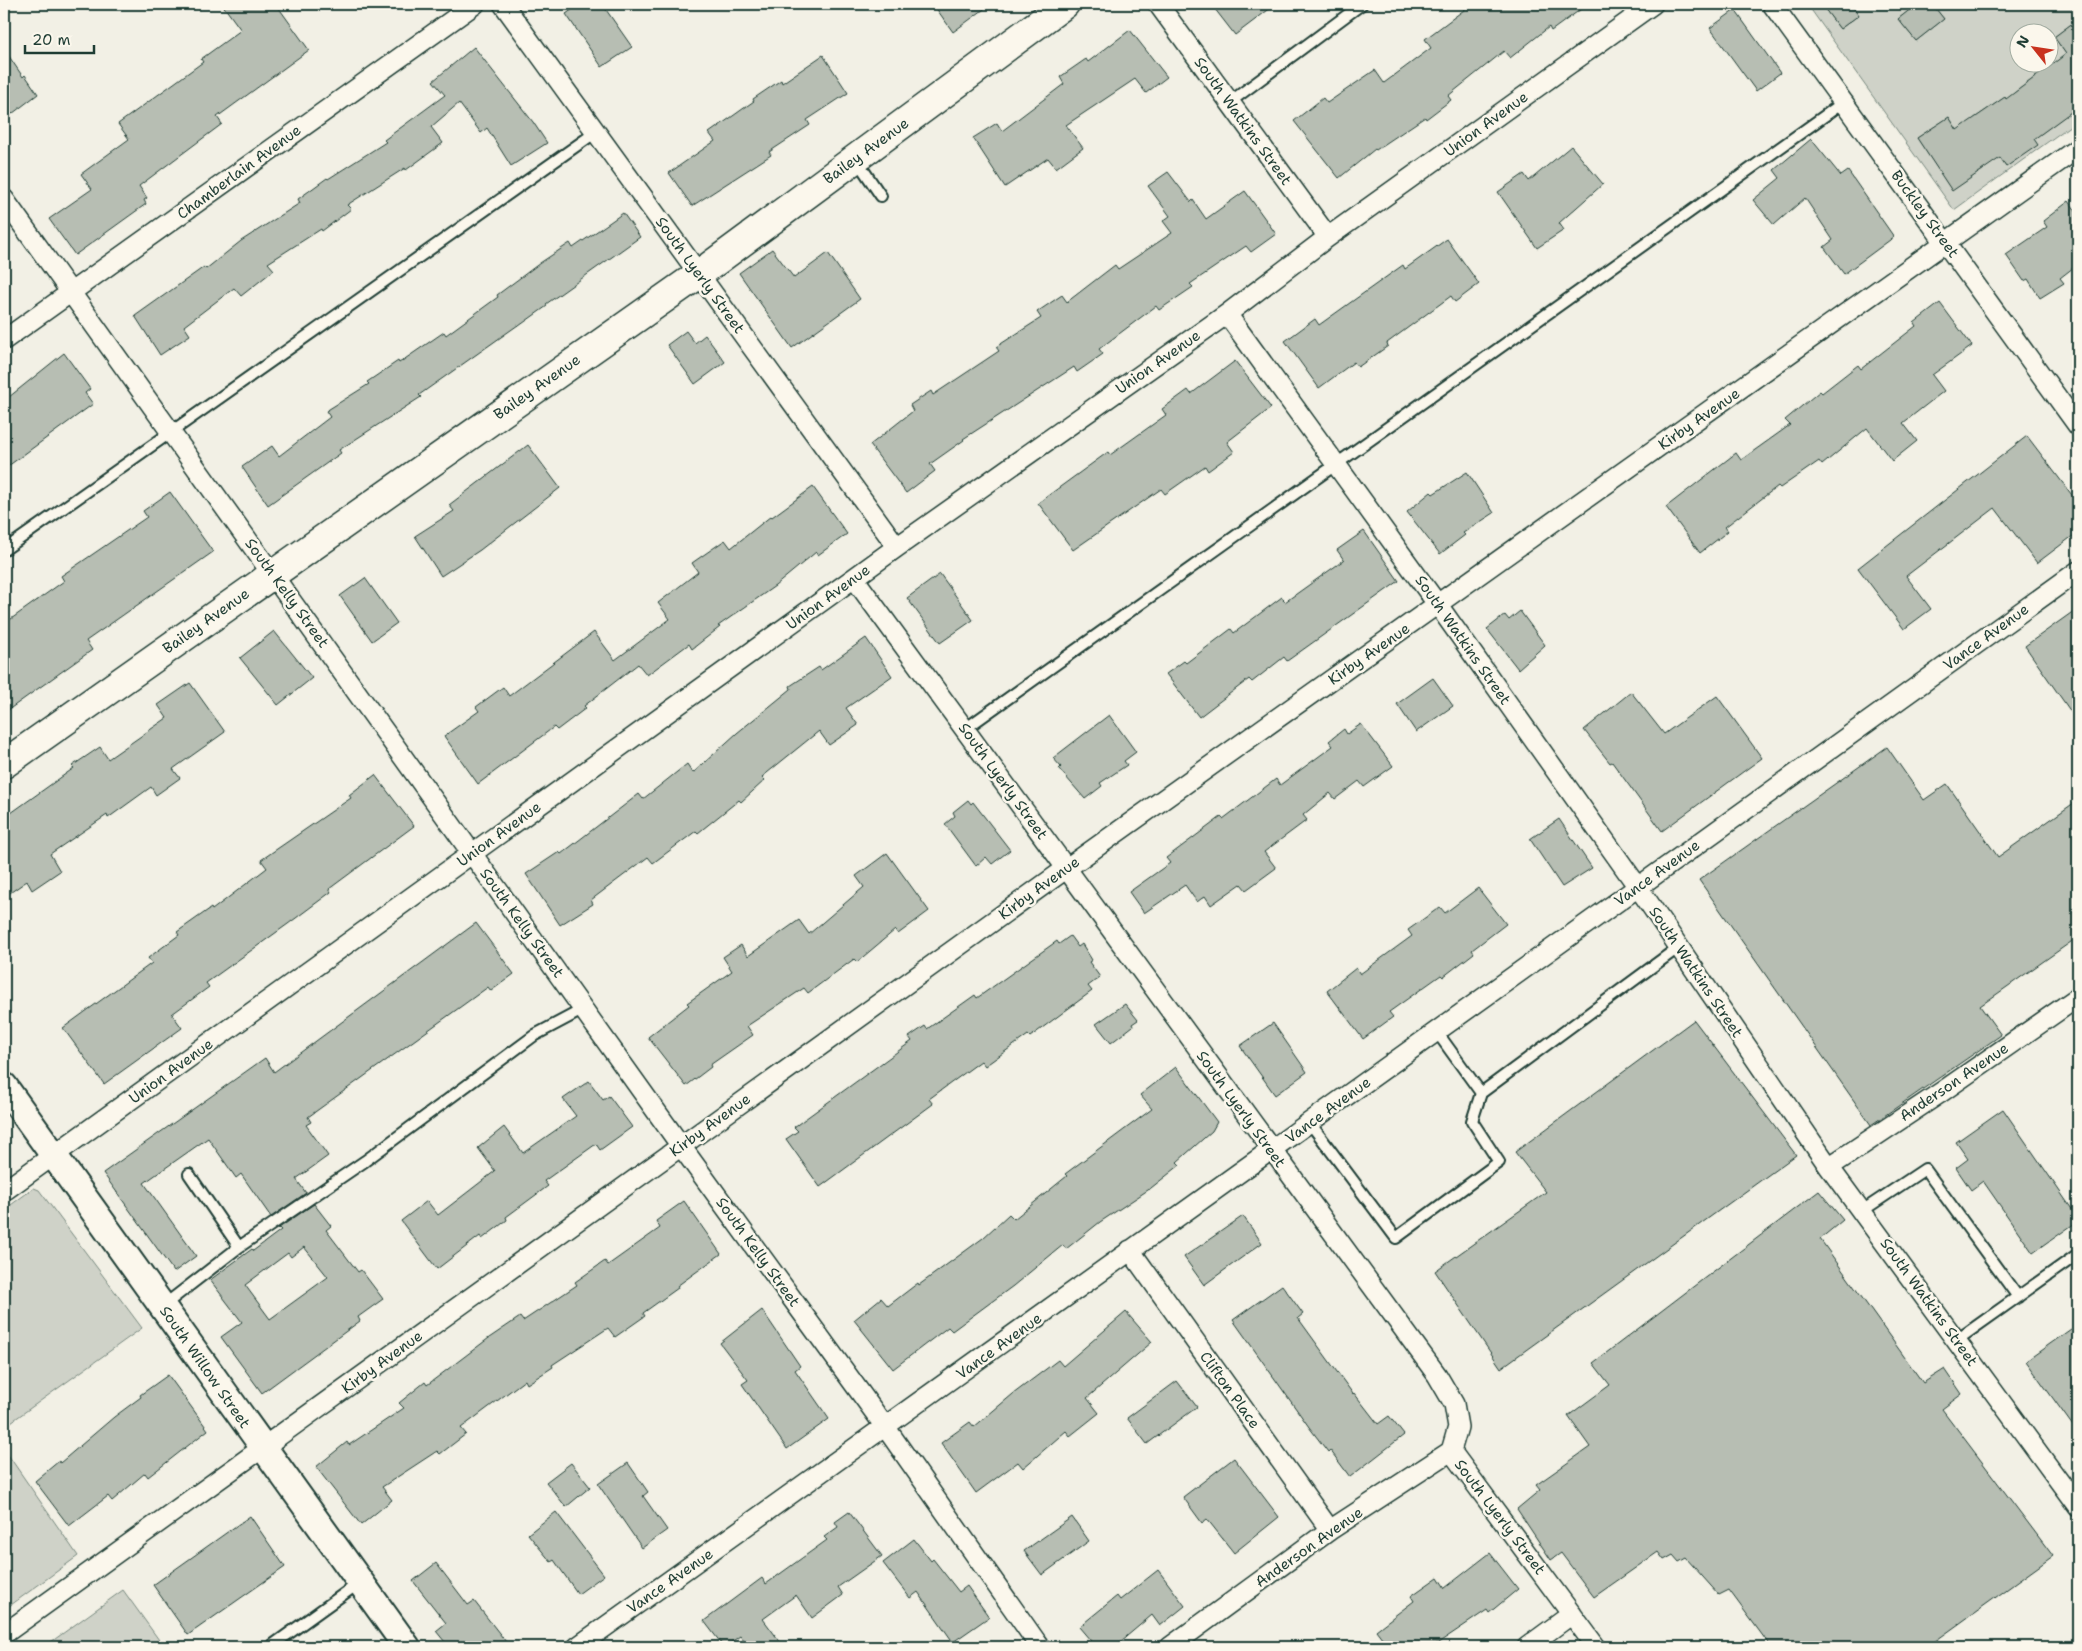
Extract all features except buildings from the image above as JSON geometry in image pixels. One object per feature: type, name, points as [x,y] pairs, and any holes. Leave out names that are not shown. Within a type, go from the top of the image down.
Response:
[{"type":"main road","name":"Bailey Avenue","points":[[4,764],[699,274],[1065,4]]},
{"type":"main road","name":"South Willow Street","points":[[4,1086],[407,1647]]},
{"type":"street","name":"Chamberlain Avenue","points":[[4,340],[475,4]]},
{"type":"street","name":"South Lyerly Street","points":[[503,4],[897,547]]},
{"type":"street","name":"South Watkins Street","points":[[1158,4],[1328,237]]},
{"type":"street","name":"Union Avenue","points":[[4,1191],[897,547],[1227,314],[1328,237],[1653,4]]},
{"type":"street","name":"Buckley Street","points":[[1772,4],[2078,426]]},
{"type":"street","name":"Kirby Avenue","points":[[4,1634],[1067,868],[2078,148]]},
{"type":"street","name":"South Kelly Street","points":[[4,198],[886,1428],[1040,1647]]},
{"type":"street","name":"South Watkins Street","points":[[1227,314],[1438,605],[1638,887],[1829,1167],[2078,1507]]},
{"type":"street","name":"Vance Avenue","points":[[577,1647],[886,1428],[1130,1250],[1310,1124],[2078,571]]},
{"type":"street","name":"South Lyerly Street","points":[[854,578],[1437,1375],[1454,1404],[1458,1427],[1450,1451],[1596,1647]]},
{"type":"street","name":"Anderson Avenue","points":[[1829,1167],[1943,1091],[2078,997]]},
{"type":"street","name":"Clifton Place","points":[[1130,1250],[1330,1530]]},
{"type":"street","name":"Anderson Avenue","points":[[1170,1647],[1330,1530],[1450,1451]]},
{"type":"street","points":[[1527,1647],[1572,1614]]},
{"type":"lane","points":[[1230,102],[1362,4]]},
{"type":"lane","points":[[965,729],[1844,102]]},
{"type":"lane","points":[[4,550],[596,132]]},
{"type":"lane","points":[[855,158],[881,196]]},
{"type":"lane","points":[[1310,1124],[1396,1238],[1500,1162],[1472,1121],[1481,1093],[1679,946]]},
{"type":"lane","points":[[163,1306],[238,1247],[365,1161],[535,1035],[584,1009]]},
{"type":"lane","points":[[1437,1032],[1481,1093]]},
{"type":"lane","points":[[1862,1211],[1925,1169],[2018,1297]]},
{"type":"lane","points":[[189,1174],[238,1247]]},
{"type":"lane","points":[[1957,1340],[2078,1254]]},
{"type":"lane","points":[[270,1647],[360,1582]]},
{"type":"shaded area","points":[[1807,4],[1821,4],[1840,29],[1859,15],[1852,6],[1855,4],[1917,4],[1898,19],[1916,41],[1944,19],[1932,4],[2078,4],[2078,19],[2060,32],[2060,22],[2010,22],[2010,72],[2042,72],[2060,72],[2060,45],[2069,58],[2066,61],[2078,78],[2078,120],[1954,210]],"holes":[[[2042,72],[2070,112],[2042,133],[2014,93]],[[2005,97],[2006,167],[1973,119]],[[1949,117],[1983,170],[1952,190],[1917,138]]]},
{"type":"shaded area","points":[[34,1188],[39,1190],[142,1328],[4,1427],[4,1210]]},
{"type":"shaded area","points":[[4,1449],[78,1556],[4,1610]]},
{"type":"shaded area","points":[[123,1590],[164,1647],[44,1647]]}]
